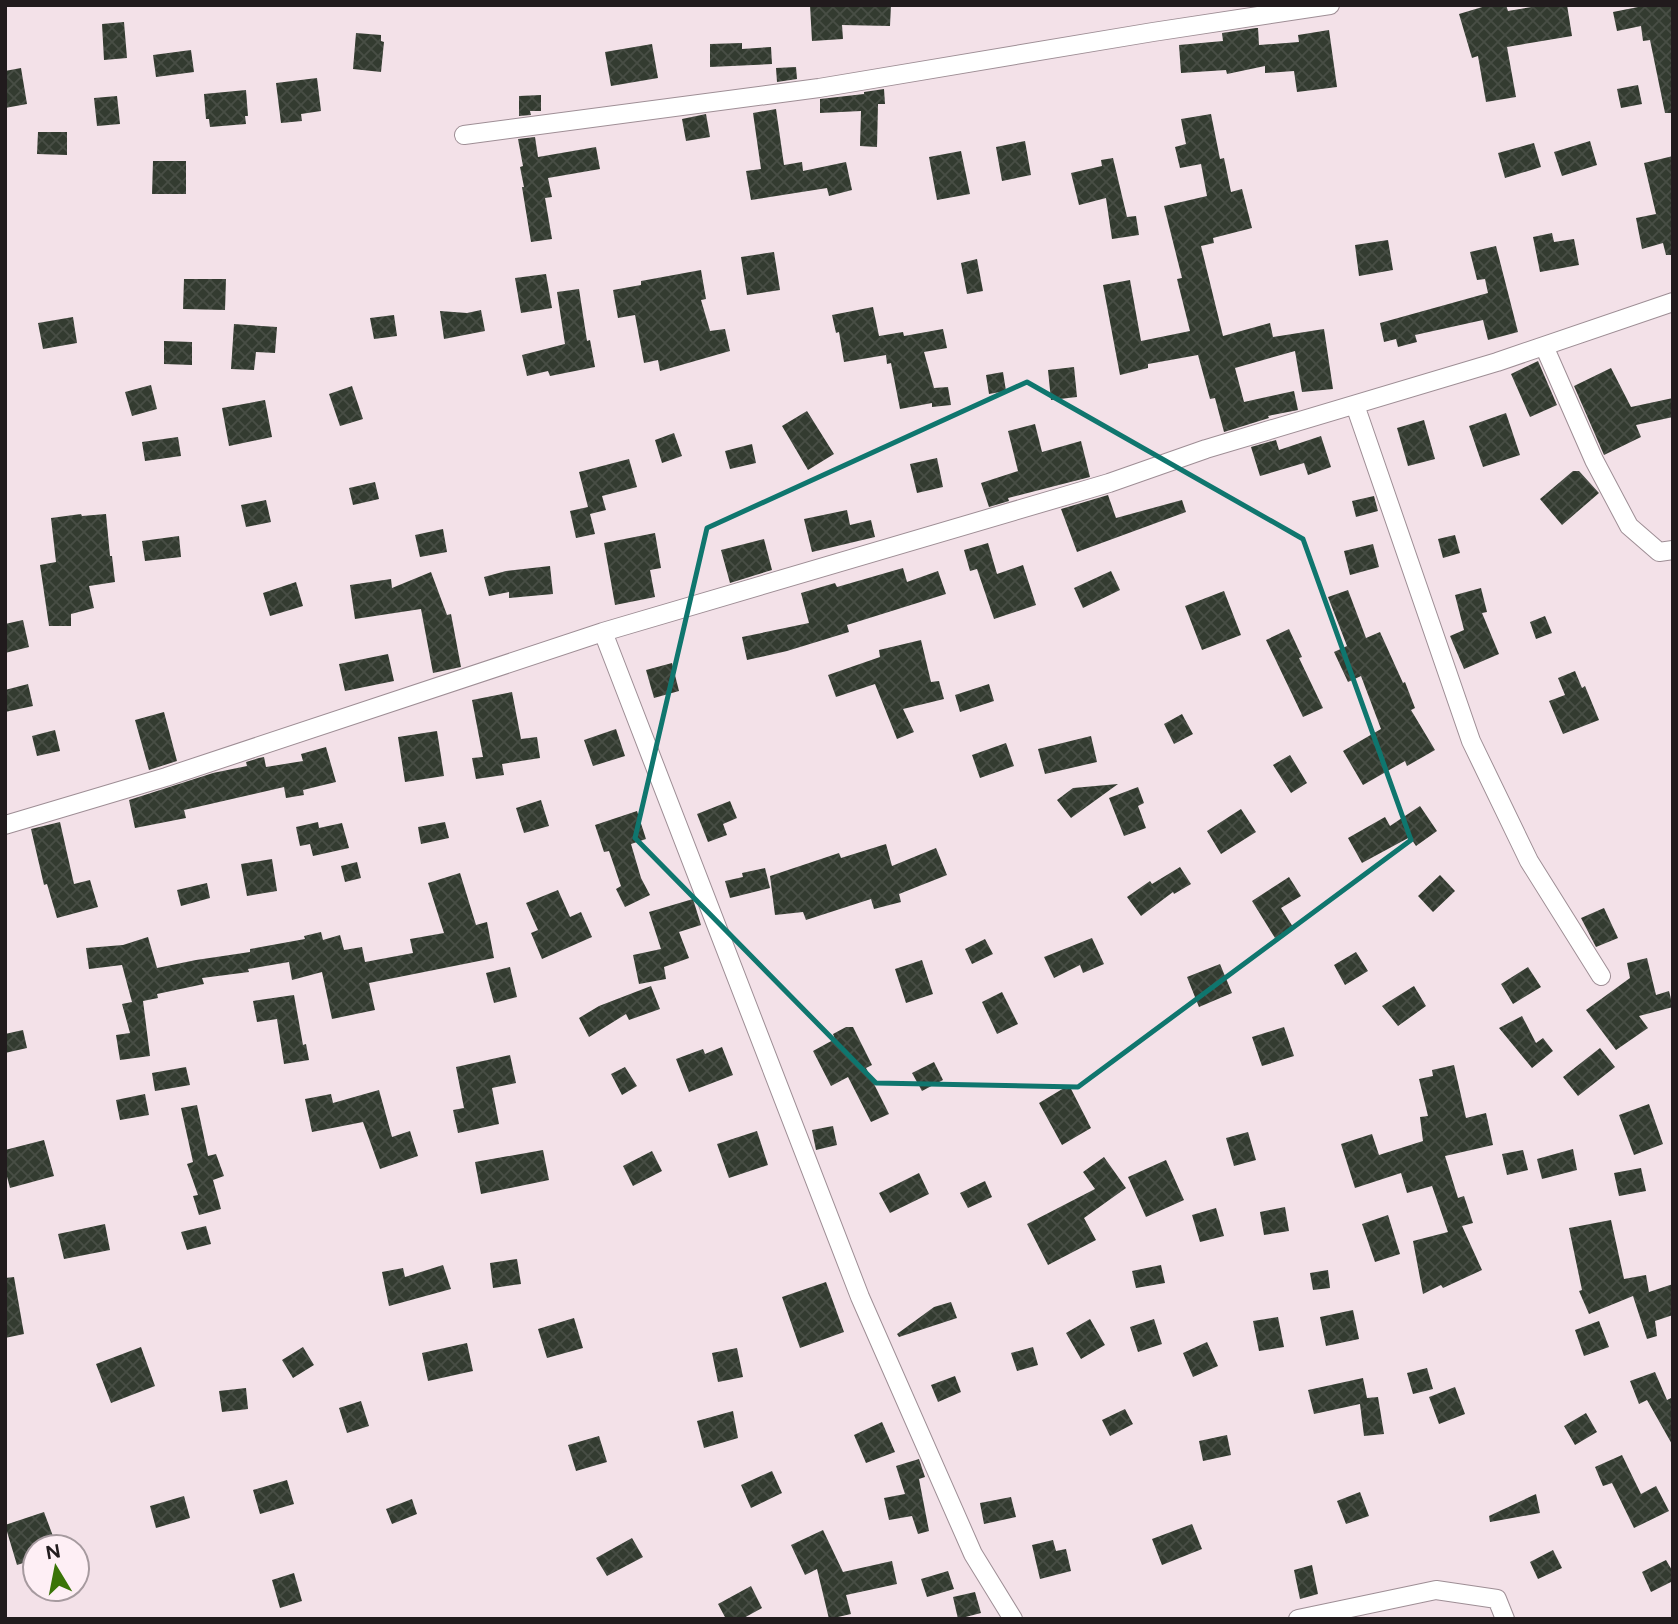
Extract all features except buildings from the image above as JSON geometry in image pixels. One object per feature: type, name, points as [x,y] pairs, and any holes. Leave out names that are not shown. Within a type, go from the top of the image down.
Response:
[{"type":"street","points":[[464,135],[819,88],[1330,5]]},
{"type":"street","points":[[5,825],[166,777],[603,632],[1096,487],[1206,449],[1544,346],[1673,302]]},
{"type":"street","points":[[1544,346],[1594,460],[1629,526],[1658,552],[1673,550]]},
{"type":"street","points":[[1355,405],[1471,741],[1530,861],[1601,976]]},
{"type":"street","points":[[603,632],[860,1297],[973,1554],[1013,1619]]},
{"type":"street","points":[[1298,1619],[1436,1590],[1497,1599],[1505,1619]]},
{"type":"highlighted area","points":[[1027,382],[1303,539],[1411,840],[1078,1087],[876,1083],[635,838],[707,528]]}]
